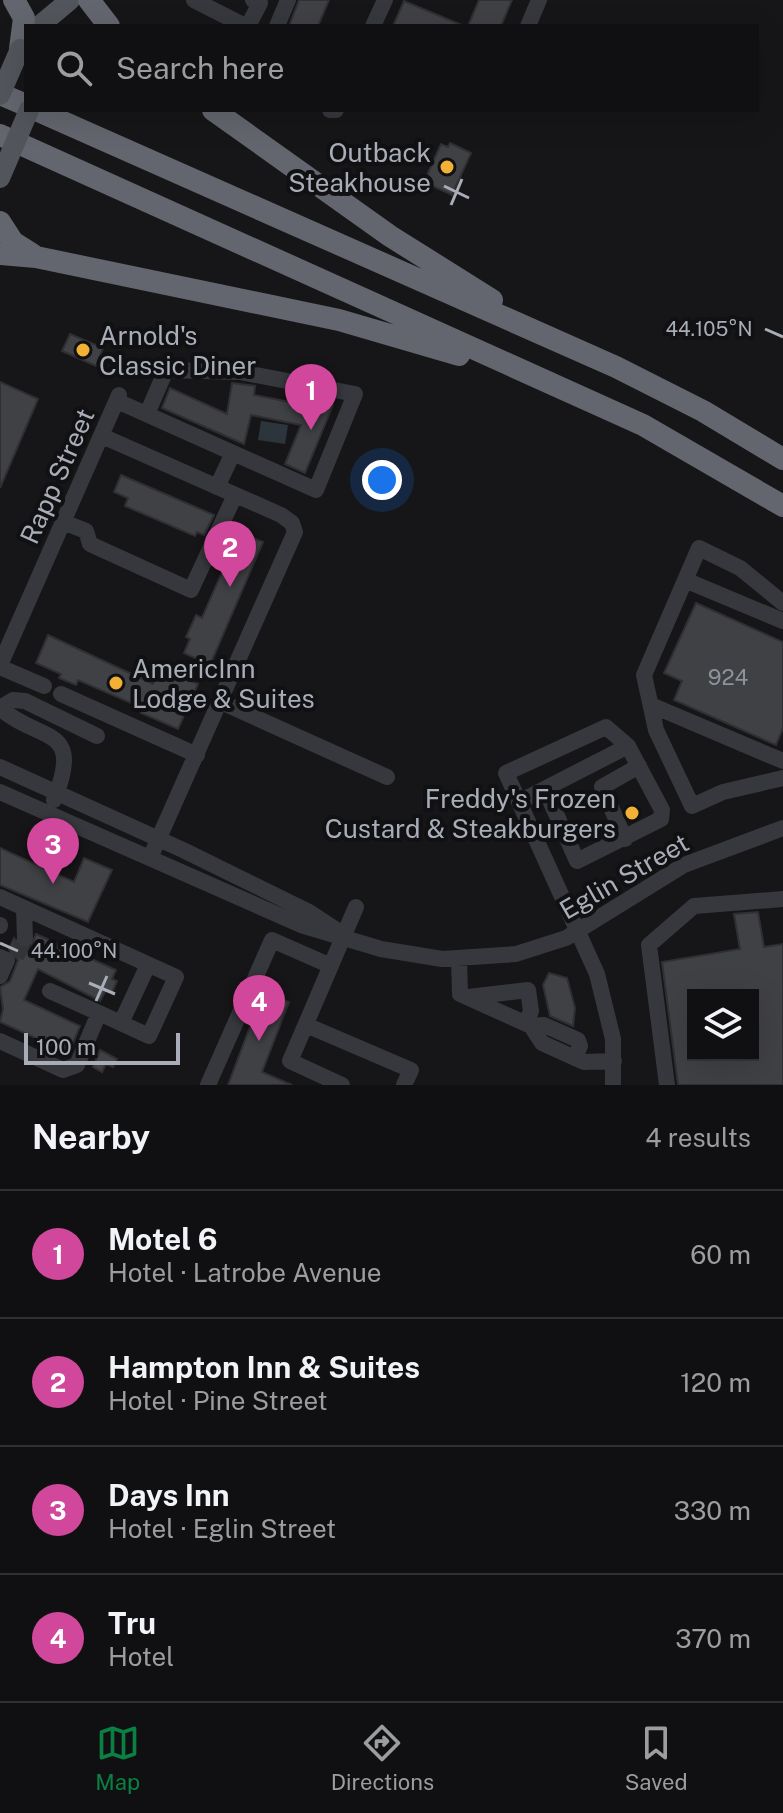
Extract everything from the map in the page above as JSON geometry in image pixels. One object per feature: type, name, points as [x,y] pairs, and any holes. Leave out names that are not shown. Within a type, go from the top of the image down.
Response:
[{"type":"highway","points":[[14,0],[24,18],[23,45]]},
{"type":"highway","points":[[89,0],[107,24]]},
{"type":"highway","points":[[0,94],[24,106]]},
{"type":"highway","points":[[41,112],[616,367]]},
{"type":"highway","points":[[216,112],[440,269],[616,367],[703,411],[783,459]]},
{"type":"highway","points":[[0,135],[643,425],[783,506]]},
{"type":"highway","points":[[0,222],[13,242],[36,257]]},
{"type":"highway","points":[[0,254],[36,257],[394,334],[485,364],[643,425]]},
{"type":"main road","points":[[41,24],[60,9]]},
{"type":"main road","points":[[0,94],[23,45]]},
{"type":"main road","points":[[0,178],[26,112]]},
{"type":"street","points":[[194,0],[243,24]]},
{"type":"street","points":[[248,24],[260,3],[253,0]]},
{"type":"street","points":[[278,24],[288,0]]},
{"type":"street","points":[[374,24],[385,0]]},
{"type":"street","points":[[529,24],[539,0]]},
{"type":"street","points":[[166,370],[240,372],[355,394],[316,490],[147,414],[166,370]]},
{"type":"street","name":"Rapp Street","points":[[0,666],[6,635],[63,522],[118,398],[147,414]]},
{"type":"street","points":[[102,436],[281,515],[294,526],[292,545],[150,858]]},
{"type":"street","points":[[217,487],[233,453]]},
{"type":"street","points":[[63,522],[86,531],[90,544],[191,590],[235,495]]},
{"type":"street","points":[[783,603],[740,568],[699,548],[644,675],[656,730],[692,806],[723,792],[783,778]]},
{"type":"street","points":[[685,580],[783,621]]},
{"type":"street","points":[[0,666],[44,686]]},
{"type":"street","points":[[61,694],[197,755]]},
{"type":"street","points":[[0,708],[13,700],[25,701],[97,736]]},
{"type":"street","points":[[221,702],[387,777]]},
{"type":"street","points":[[651,705],[783,761]]},
{"type":"street","points":[[0,708],[43,730],[58,744],[65,763],[48,812]]},
{"type":"street","points":[[556,885],[577,861],[661,819],[662,810],[628,746],[606,727],[506,773],[608,1006],[614,1061],[613,1085]]},
{"type":"street","points":[[519,802],[628,746]]},
{"type":"street","points":[[625,839],[602,787],[639,766]]},
{"type":"street","name":"Eglin Street","points":[[0,767],[159,838],[309,912],[346,936]]},
{"type":"street","points":[[545,789],[577,861]]},
{"type":"street","name":"Eglin Street","points":[[0,792],[301,925],[401,954],[459,959],[516,954],[578,933],[684,865],[783,828]]},
{"type":"street","points":[[0,897],[176,977],[149,1036],[50,991]]},
{"type":"street","points":[[667,1085],[649,945],[694,906],[783,899]]},
{"type":"street","points":[[342,1085],[290,1061],[356,907]]},
{"type":"street","points":[[24,908],[25,939]]},
{"type":"street","points":[[208,1085],[272,940],[331,966]]},
{"type":"street","points":[[0,976],[8,958]]},
{"type":"street","points":[[459,959],[460,994],[529,1024],[542,1043],[584,1062],[614,1061]]},
{"type":"street","points":[[121,1023],[148,965]]},
{"type":"street","points":[[466,997],[528,990],[529,1024]]},
{"type":"street","points":[[0,1041],[70,1070],[77,1065],[99,1013]]},
{"type":"street","points":[[306,1025],[411,1070],[404,1085]]},
{"type":"shaded area","points":[[261,421],[288,425],[285,444],[258,440]]},
{"type":"building","points":[[299,0],[329,0],[319,24],[290,24]]},
{"type":"building","points":[[479,0],[512,0],[502,24],[469,24]]},
{"type":"building","points":[[404,1],[459,24],[394,24]]},
{"type":"building","name":"Outback Steakhouse","points":[[450,143],[471,153],[452,195],[424,182],[441,144],[448,147]]},
{"type":"building","name":"Arnold's Classic Diner","points":[[70,334],[103,348],[96,366],[62,351]]},
{"type":"building","points":[[0,382],[38,399],[0,488]]},
{"type":"building","points":[[232,383],[255,386],[254,395],[310,406],[313,397],[333,405],[305,473],[285,464],[301,425],[251,415],[244,444],[162,408],[170,388],[227,414]]},
{"type":"building","points":[[121,475],[214,515],[204,535],[197,532],[195,536],[125,506],[128,498],[114,492]]},
{"type":"building","points":[[244,534],[263,542],[210,665],[184,653],[190,639],[186,637],[196,615],[202,618],[229,556],[233,558]]},
{"type":"building","points":[[696,603],[783,642],[783,728],[776,745],[674,700],[682,681],[664,673]]},
{"type":"building","name":"AmericInn Lodge & Suites","points":[[48,635],[153,684],[155,679],[160,681],[165,670],[198,684],[178,729],[141,713],[143,708],[78,680],[76,685],[59,678],[61,674],[36,663]]},
{"type":"building","points":[[0,848],[74,882],[84,858],[112,870],[88,922],[0,885]]},
{"type":"building","points":[[758,912],[764,947],[783,944],[783,1085],[678,1085],[662,962],[740,949],[734,914]]},
{"type":"building","points":[[36,934],[116,970],[112,979],[117,981],[112,993],[106,990],[100,1001],[38,969],[24,1000],[80,1026],[69,1053],[0,1022],[3,1009],[0,987],[10,981],[18,960],[9,949],[14,938],[19,948],[30,949]]},
{"type":"building","points":[[549,973],[567,978],[575,1008],[573,1026],[550,1016],[543,985]]},
{"type":"building","points":[[268,993],[289,1002],[262,1072],[292,1085],[228,1085],[262,995],[266,997]]},
{"type":"building","points":[[100,1050],[117,1059],[113,1067],[106,1064],[102,1072],[93,1067]]},
{"type":"tunnel","points":[[16,957],[25,939]]},
{"type":"place","name":"Outback Steakhouse","points":[[447,167]]},
{"type":"place","name":"Arnold's Classic Diner","points":[[83,350]]},
{"type":"place","name":"Motel 6","points":[[311,430]]},
{"type":"place","name":"Hampton Inn & Suites","points":[[230,587]]},
{"type":"place","name":"AmericInn Lodge & Suites","points":[[116,683]]},
{"type":"place","name":"Freddy's Frozen Custard & Steakburgers","points":[[632,813]]},
{"type":"place","name":"Days Inn","points":[[53,884]]},
{"type":"place","name":"Tru","points":[[259,1041]]}]
